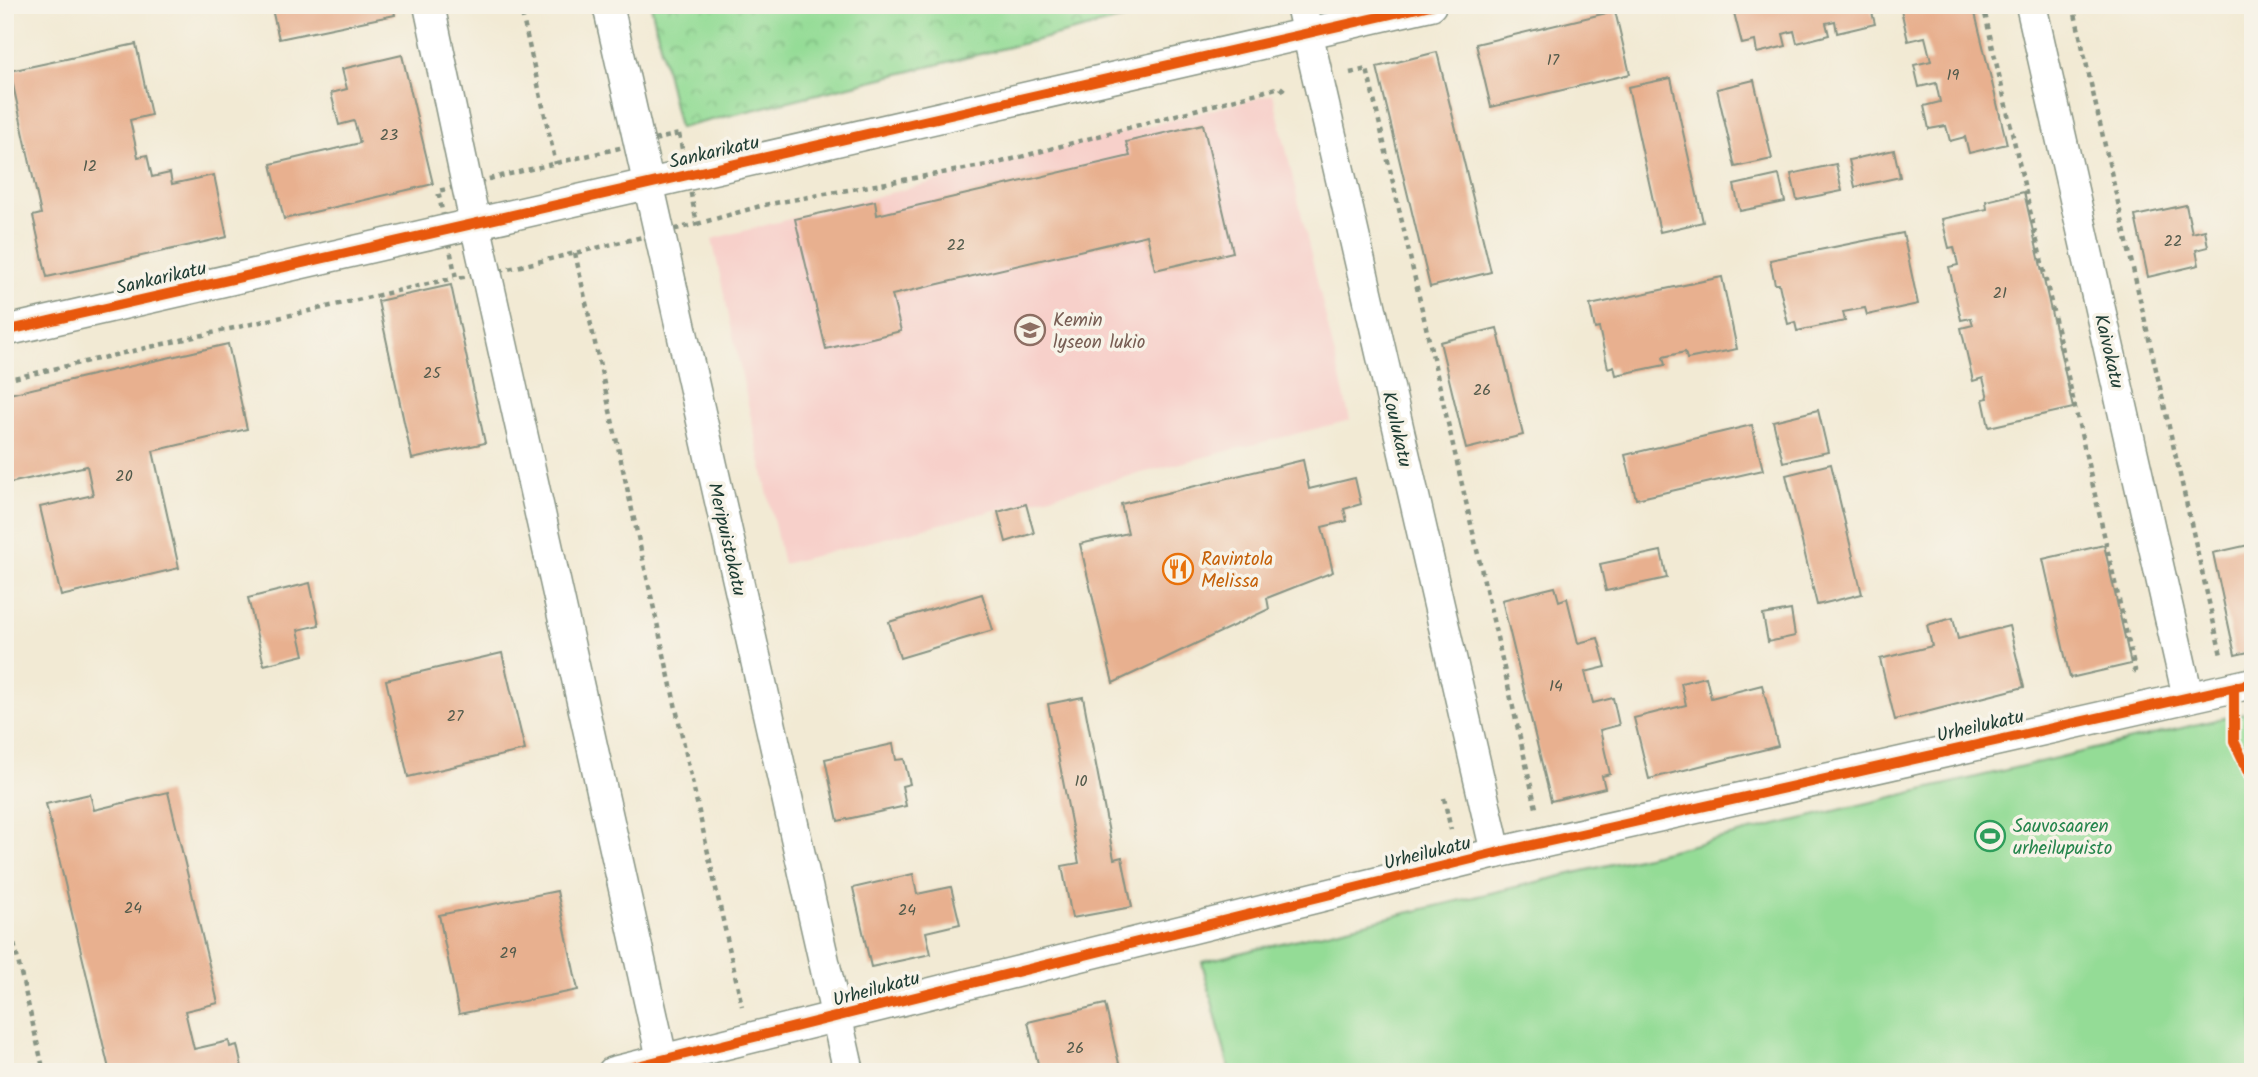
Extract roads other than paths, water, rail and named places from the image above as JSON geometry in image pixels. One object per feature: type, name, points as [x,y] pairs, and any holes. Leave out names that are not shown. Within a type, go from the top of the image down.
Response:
[{"type":"street","points":[[429,5],[475,223],[664,1065]]},
{"type":"street","name":"Meripuistokatu","points":[[608,5],[849,1072]]},
{"type":"street","name":"Sankarikatu","points":[[5,331],[648,184],[1304,19],[1431,5]]},
{"type":"street","name":"Kaivokatu","points":[[2031,5],[2188,698]]},
{"type":"street","name":"Koulukatu","points":[[1304,19],[1496,853]]},
{"type":"street","name":"Urheilukatu","points":[[613,1072],[664,1065],[836,1017],[1496,853],[2253,683]]},
{"type":"place","name":"Kemin lyseon lukio","points":[[1030,330]]},
{"type":"place","name":"Ravintola Melissa","points":[[1178,569]]},
{"type":"place","name":"Sauvosaaren urheilupuisto","points":[[1990,836]]}]
